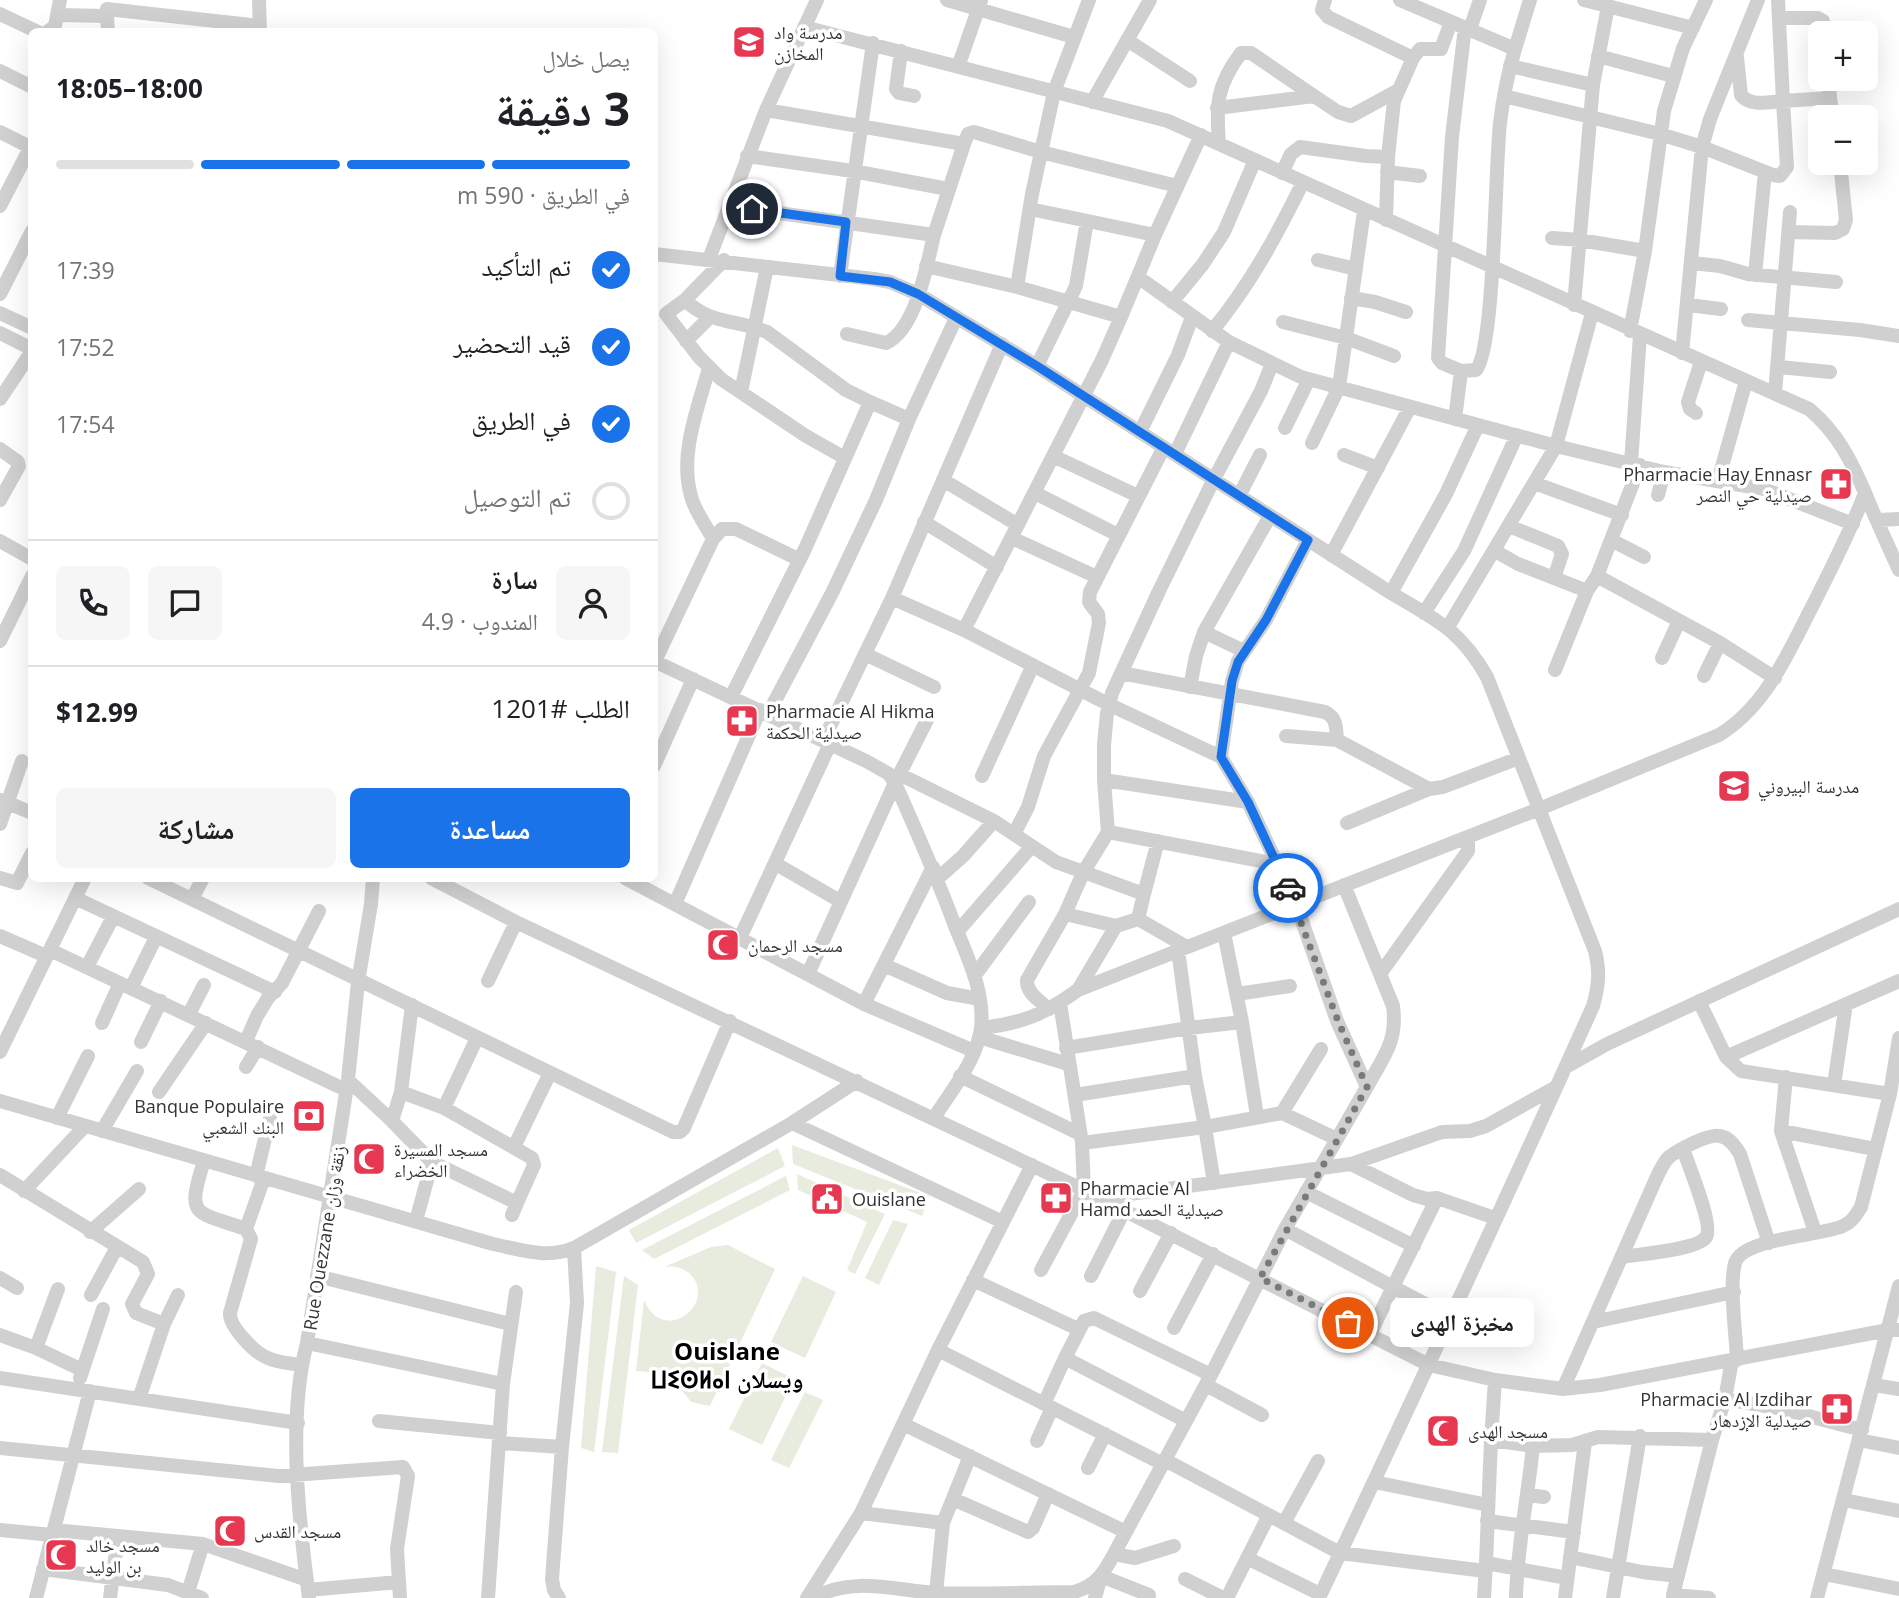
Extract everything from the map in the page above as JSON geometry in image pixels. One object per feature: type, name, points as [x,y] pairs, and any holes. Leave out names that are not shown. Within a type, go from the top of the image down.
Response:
[{"type":"street","points":[[52,28],[60,0]]},
{"type":"street","points":[[259,0],[260,28]]},
{"type":"street","points":[[817,0],[747,156],[729,206],[717,259],[685,300],[660,313],[709,368],[806,436],[845,458]]},
{"type":"street","points":[[947,0],[981,5],[1074,37]]},
{"type":"street","points":[[1017,287],[1054,92],[1090,0]]},
{"type":"street","points":[[1091,102],[1150,0]]},
{"type":"street","points":[[1325,0],[1322,10],[1328,17],[1413,58]]},
{"type":"street","points":[[1399,0],[1424,5],[1462,26],[1515,49]]},
{"type":"street","points":[[1386,220],[1392,110],[1397,92],[1413,58],[1420,50],[1441,49],[1462,26],[1480,0]]},
{"type":"street","points":[[1462,26],[1438,358],[1442,363],[1461,371],[1476,370],[1481,362],[1492,269],[1497,155],[1504,96],[1530,0]]},
{"type":"street","points":[[1584,0],[1693,27]]},
{"type":"street","points":[[1555,670],[1622,515],[1636,464],[1635,333],[1660,134],[1674,76],[1706,0]]},
{"type":"street","points":[[1682,353],[1702,146],[1710,118],[1758,0]]},
{"type":"street","points":[[1504,96],[1702,146],[1780,176],[1787,167],[1778,0]]},
{"type":"street","points":[[958,67],[981,5]]},
{"type":"street","points":[[1574,305],[1593,85],[1608,6]]},
{"type":"street","points":[[0,14],[30,28]]},
{"type":"street","points":[[58,15],[107,14],[250,28]]},
{"type":"street","points":[[1779,18],[1818,18],[1823,21]]},
{"type":"street","points":[[804,27],[1146,115],[1201,135],[1492,269],[1775,393],[1809,410],[1824,422],[1859,475],[1899,570]]},
{"type":"street","points":[[1128,40],[1190,81]]},
{"type":"street","points":[[840,276],[873,43]]},
{"type":"street","points":[[901,51],[896,89],[900,93],[914,96]]},
{"type":"street","points":[[1219,144],[1217,108],[1225,80],[1239,56],[1245,51],[1338,112],[1351,116],[1397,92]]},
{"type":"street","points":[[1737,53],[1744,99],[1751,102],[1830,99]]},
{"type":"street","points":[[1598,56],[1674,76]]},
{"type":"street","points":[[1510,66],[1593,85]]},
{"type":"street","points":[[0,71],[28,85]]},
{"type":"street","points":[[1830,91],[1831,105]]},
{"type":"street","points":[[1217,108],[1314,96]]},
{"type":"street","points":[[766,110],[964,144]]},
{"type":"street","points":[[0,132],[28,146]]},
{"type":"street","points":[[848,334],[886,343],[892,341],[905,323],[918,294],[948,189],[968,134],[974,132],[1041,152],[1177,186]]},
{"type":"street","points":[[964,630],[1084,396],[1201,135]]},
{"type":"street","points":[[1282,173],[1291,154],[1300,147],[1366,156],[1420,176]]},
{"type":"street","points":[[0,206],[28,154]]},
{"type":"street","points":[[747,156],[853,171],[948,189]]},
{"type":"street","points":[[1172,302],[1203,264],[1224,232],[1255,160]]},
{"type":"street","points":[[1755,275],[1765,172]]},
{"type":"street","points":[[1788,232],[1835,233],[1843,229],[1846,220],[1841,175]]},
{"type":"street","points":[[1212,331],[1249,284],[1303,182]]},
{"type":"street","points":[[729,206],[934,235]]},
{"type":"street","points":[[1030,209],[1155,235]]},
{"type":"street","points":[[1312,443],[1339,387],[1364,211]]},
{"type":"street","points":[[1775,393],[1790,212]]},
{"type":"street","points":[[1037,366],[1076,286],[1087,221]]},
{"type":"street","points":[[1552,238],[1645,251]]},
{"type":"street","points":[[0,294],[28,239]]},
{"type":"street","points":[[658,254],[717,259],[890,282],[918,294],[1037,366],[1448,627],[1465,643],[1487,677],[1595,951],[1600,971],[1599,986],[1566,1067],[1495,1218],[1452,1318],[1319,1596],[1247,1558]]},
{"type":"street","points":[[1318,260],[1356,269]]},
{"type":"street","points":[[1692,263],[1720,266],[1755,275],[1836,282]]},
{"type":"street","points":[[926,266],[1017,287],[1121,317]]},
{"type":"street","points":[[741,392],[767,267]]},
{"type":"street","points":[[1138,277],[1229,342],[1308,379],[1556,446],[1664,472],[1765,489],[1853,524]]},
{"type":"street","points":[[1352,298],[1406,312]]},
{"type":"street","points":[[685,300],[709,318],[756,327],[785,344],[846,390],[909,419]]},
{"type":"street","points":[[1688,305],[1721,309]]},
{"type":"street","points":[[0,313],[28,326]]},
{"type":"street","points":[[1448,627],[1556,446],[1592,313]]},
{"type":"street","points":[[1140,432],[1178,355],[1192,317]]},
{"type":"street","points":[[686,341],[709,318]]},
{"type":"street","points":[[675,904],[764,712],[832,593],[957,318]]},
{"type":"street","points":[[1748,320],[1899,336]]},
{"type":"street","points":[[1283,322],[1346,338],[1394,356]]},
{"type":"street","points":[[0,333],[28,348]]},
{"type":"street","points":[[1014,834],[1028,807],[1044,756],[1089,673],[1099,623],[1098,614],[1088,598],[1097,577],[1138,496],[1170,451],[1229,342]]},
{"type":"street","points":[[740,938],[776,864],[826,742],[1002,345]]},
{"type":"street","points":[[0,399],[28,356]]},
{"type":"street","points":[[1696,413],[1690,409],[1688,402],[1701,362]]},
{"type":"street","points":[[1041,1270],[1084,1190],[1081,1139],[1066,1048],[1054,1006],[1031,994],[1026,986],[1027,980],[1065,914],[1083,873],[1108,832],[1104,780],[1108,704],[1214,479],[1272,364]]},
{"type":"street","points":[[1779,367],[1830,372]]},
{"type":"street","points":[[709,368],[690,438],[688,461],[691,496],[713,539]]},
{"type":"street","points":[[1455,419],[1461,371]]},
{"type":"street","points":[[1284,428],[1308,379]]},
{"type":"street","points":[[1718,481],[1746,381]]},
{"type":"street","points":[[731,697],[800,560],[870,402]]},
{"type":"street","points":[[1331,555],[1410,407]]},
{"type":"street","points":[[1391,593],[1446,494],[1478,425]]},
{"type":"street","points":[[1424,613],[1464,551],[1517,435]]},
{"type":"street","points":[[0,449],[18,462],[19,466],[0,500]]},
{"type":"street","points":[[1239,496],[1260,455]]},
{"type":"street","points":[[1344,455],[1378,468]]},
{"type":"street","points":[[1053,456],[1138,496]]},
{"type":"street","points":[[1658,495],[1664,472]]},
{"type":"street","points":[[943,480],[1015,532],[1097,577]]},
{"type":"street","points":[[1534,483],[1622,515]]},
{"type":"street","points":[[1035,493],[1118,535]]},
{"type":"street","points":[[978,1039],[1054,1006],[1078,990],[1539,809],[1719,735],[1738,723],[1775,678],[1853,524],[1865,493]]},
{"type":"street","points":[[1191,687],[1196,656],[1204,632],[1270,516]]},
{"type":"street","points":[[1878,520],[1899,519]]},
{"type":"street","points":[[924,522],[997,567]]},
{"type":"street","points":[[1509,526],[1558,546],[1562,554],[1554,579]]},
{"type":"street","points":[[658,655],[713,539],[722,529],[736,529],[800,560]]},
{"type":"street","points":[[1221,757],[1235,670],[1266,620],[1308,540]]},
{"type":"street","points":[[1611,540],[1644,557]]},
{"type":"street","points":[[0,541],[28,557]]},
{"type":"street","points":[[1495,551],[1518,564],[1587,592]]},
{"type":"street","points":[[1597,576],[1720,643],[1775,678]]},
{"type":"street","points":[[0,641],[28,584]]},
{"type":"street","points":[[892,598],[964,630],[1108,704],[1221,757],[1248,802],[1296,904],[1338,1021],[1367,1087]]},
{"type":"street","points":[[1662,658],[1679,621]]},
{"type":"street","points":[[1204,632],[1244,652]]},
{"type":"street","points":[[1704,677],[1720,643]]},
{"type":"street","points":[[865,654],[934,687]]},
{"type":"street","points":[[658,662],[897,778],[994,821],[1056,862],[1144,894]]},
{"type":"street","points":[[982,776],[1033,665]]},
{"type":"street","points":[[1121,673],[1325,712],[1336,722],[1337,740]]},
{"type":"street","points":[[658,753],[693,679]]},
{"type":"street","points":[[808,974],[897,778],[927,720]]},
{"type":"street","points":[[1286,736],[1337,740],[1429,789]]},
{"type":"street","points":[[1347,823],[1429,789],[1443,787],[1519,758]]},
{"type":"street","points":[[0,824],[4,801],[22,761]]},
{"type":"street","points":[[897,778],[975,975],[980,999],[978,1039],[960,1076],[934,1118]]},
{"type":"street","points":[[1104,780],[1248,802]]},
{"type":"street","points":[[4,801],[28,811]]},
{"type":"street","points":[[864,1004],[935,873],[994,821]]},
{"type":"street","points":[[1108,832],[1277,864]]},
{"type":"street","points":[[1380,974],[1468,850],[1468,837]]},
{"type":"street","points":[[1138,919],[1158,841]]},
{"type":"street","points":[[957,931],[1032,846]]},
{"type":"street","points":[[0,878],[17,883],[28,861]]},
{"type":"street","points":[[776,864],[840,901]]},
{"type":"street","points":[[0,1052],[83,882]]},
{"type":"street","points":[[156,882],[358,982],[673,1132],[680,1132],[684,1128],[730,1021]]},
{"type":"street","points":[[192,899],[201,882]]},
{"type":"street","name":"Rue Ouezzane زنقة وزان","points":[[308,1590],[302,1542],[299,1474],[301,1366],[307,1343],[347,1085],[373,882]]},
{"type":"street","points":[[633,882],[864,1004],[1068,1063]]},
{"type":"street","points":[[457,884],[516,922],[1084,1190],[1429,1365],[1495,1380],[1563,1389],[1601,1385],[1893,1330]]},
{"type":"street","points":[[1095,1598],[1101,1577],[1209,1380],[1285,1229],[1392,1041],[1396,1025],[1394,1006],[1344,885]]},
{"type":"street","points":[[75,898],[275,992]]},
{"type":"street","points":[[975,975],[1029,902]]},
{"type":"street","points":[[1566,1067],[1607,1044],[1899,909]]},
{"type":"street","points":[[246,1067],[257,1016],[282,983],[319,912]]},
{"type":"street","points":[[1065,914],[1116,926],[1138,919]]},
{"type":"street","points":[[87,967],[113,917]]},
{"type":"street","points":[[1138,919],[1182,949]]},
{"type":"street","points":[[488,981],[516,922]]},
{"type":"street","points":[[1078,990],[1116,926]]},
{"type":"street","points":[[1224,933],[1258,1116]]},
{"type":"street","points":[[0,936],[87,967],[347,1085],[392,1121],[432,1162],[515,1209],[534,1165],[532,1158],[444,1108],[401,1092]]},
{"type":"street","points":[[102,1023],[156,937]]},
{"type":"street","points":[[1182,949],[1195,1076],[1214,1183]]},
{"type":"street","points":[[884,965],[947,993],[980,999]]},
{"type":"street","points":[[1726,1057],[1899,981]]},
{"type":"street","points":[[189,1014],[204,985]]},
{"type":"street","points":[[1237,994],[1290,986]]},
{"type":"street","points":[[141,1042],[160,1001]]},
{"type":"street","points":[[1699,1001],[1726,1057],[1749,1074],[1787,1077],[1890,1094]]},
{"type":"street","points":[[1834,1085],[1846,1004]]},
{"type":"street","points":[[392,1121],[401,1092],[412,1006]]},
{"type":"street","points":[[1066,1048],[1242,1021]]},
{"type":"street","points":[[159,1091],[206,1023]]},
{"type":"street","points":[[444,1108],[477,1038]]},
{"type":"street","points":[[1709,1598],[1673,1597],[1735,1360],[1734,1271],[1738,1256],[1744,1250],[1841,1227],[1856,1216],[1861,1207],[1890,1094],[1899,1038]]},
{"type":"street","points":[[1282,1112],[1321,1049]]},
{"type":"street","points":[[57,1118],[88,1056]]},
{"type":"street","points":[[102,1131],[138,1071]]},
{"type":"street","points":[[514,1147],[550,1073]]},
{"type":"street","points":[[960,1076],[1081,1139],[1205,1127],[1282,1112],[1336,1139]]},
{"type":"street","points":[[1074,1095],[1195,1076]]},
{"type":"street","points":[[1787,1077],[1781,1131],[1815,1232]]},
{"type":"street","points":[[0,1101],[330,1197],[542,1255],[559,1254],[574,1248],[792,1123],[857,1081]]},
{"type":"street","points":[[1100,1198],[1352,1164],[1441,1132],[1470,1131],[1486,1126],[1556,1087]]},
{"type":"street","points":[[270,1118],[260,1177],[246,1229],[251,1239],[230,1321],[254,1349],[265,1357],[301,1366]]},
{"type":"street","points":[[792,1123],[1003,1222]]},
{"type":"street","points":[[24,1191],[85,1126]]},
{"type":"street","points":[[1781,1131],[1875,1149]]},
{"type":"street","points":[[1563,1389],[1663,1165],[1669,1157],[1710,1136],[1718,1135],[1732,1143],[1740,1154],[1769,1243]]},
{"type":"street","points":[[1622,1257],[1689,1247],[1706,1238],[1708,1224],[1683,1149]]},
{"type":"street","points":[[204,1161],[193,1198],[198,1210],[207,1216],[246,1229]]},
{"type":"street","points":[[416,1221],[432,1162]]},
{"type":"street","points":[[1352,1164],[1413,1195],[1427,1199],[1437,1198],[1495,1218]]},
{"type":"street","points":[[807,1598],[861,1513],[938,1350],[1032,1165]]},
{"type":"street","points":[[0,1175],[143,1262],[148,1273],[132,1304],[133,1311],[164,1324]]},
{"type":"street","points":[[90,1232],[139,1189]]},
{"type":"street","points":[[1306,1192],[1414,1246]]},
{"type":"street","points":[[1370,1334],[1437,1198]]},
{"type":"street","points":[[1091,1276],[1124,1211]]},
{"type":"street","points":[[1285,1229],[1452,1318]]},
{"type":"street","points":[[1140,1291],[1171,1233]]},
{"type":"street","points":[[91,1295],[117,1247]]},
{"type":"street","points":[[559,1598],[552,1579],[577,1303],[574,1248]]},
{"type":"street","points":[[1174,1328],[1213,1254]]},
{"type":"street","points":[[317,1276],[510,1324]]},
{"type":"street","points":[[0,1278],[16,1288]]},
{"type":"street","points":[[973,1280],[1078,1329]]},
{"type":"street","points":[[1816,1598],[1874,1385],[1893,1330],[1899,1286]]},
{"type":"street","points":[[36,1348],[58,1289]]},
{"type":"street","points":[[488,1598],[503,1384],[516,1292]]},
{"type":"street","points":[[1593,1322],[1734,1292]]},
{"type":"street","points":[[139,1399],[164,1324],[178,1295]]},
{"type":"street","points":[[36,1598],[74,1456],[83,1390],[82,1370],[103,1309]]},
{"type":"street","points":[[1037,1441],[1065,1358],[1078,1329],[1088,1318],[1099,1319],[1209,1380],[1262,1415]]},
{"type":"street","points":[[0,1335],[36,1348],[82,1370]]},
{"type":"street","points":[[307,1343],[503,1384]]},
{"type":"street","points":[[938,1350],[1340,1553],[1517,1569],[1567,1578]]},
{"type":"street","points":[[1065,1358],[1186,1421]]},
{"type":"street","points":[[0,1378],[298,1423]]},
{"type":"street","points":[[1484,1598],[1495,1380]]},
{"type":"street","points":[[1874,1385],[1899,1389]]},
{"type":"street","points":[[1725,1399],[1782,1409],[1899,1448]]},
{"type":"street","points":[[379,1421],[562,1447]]},
{"type":"street","points":[[904,1424],[1126,1532]]},
{"type":"street","points":[[1088,1468],[1105,1434]]},
{"type":"street","points":[[1491,1440],[1532,1446],[1572,1445],[1598,1437],[1640,1436],[1712,1440]]},
{"type":"street","points":[[1614,1598],[1640,1436]]},
{"type":"street","points":[[1565,1598],[1585,1442]]},
{"type":"street","points":[[1516,1598],[1532,1446]]},
{"type":"street","points":[[0,1448],[278,1476],[398,1466],[407,1471],[408,1476],[397,1549],[400,1598]]},
{"type":"street","points":[[929,1594],[943,1523],[971,1456]]},
{"type":"street","points":[[1283,1522],[1318,1461]]},
{"type":"street","points":[[1374,1482],[1488,1505]]},
{"type":"street","points":[[953,1499],[1028,1532],[1033,1528],[1048,1494]]},
{"type":"street","points":[[1528,1495],[1544,1497]]},
{"type":"street","points":[[1844,1500],[1899,1511]]},
{"type":"street","points":[[861,1513],[943,1523]]},
{"type":"street","points":[[1185,1579],[1225,1598],[1269,1515]]},
{"type":"street","points":[[1487,1521],[1574,1532]]},
{"type":"street","points":[[0,1530],[118,1536],[203,1544],[308,1590],[399,1582]]},
{"type":"street","points":[[110,1598],[118,1536]]},
{"type":"street","points":[[43,1569],[111,1577],[195,1595],[203,1544]]},
{"type":"street","points":[[1114,1554],[1135,1558],[1174,1546]]},
{"type":"street","points":[[1570,1558],[1678,1576]]},
{"type":"street","points":[[1824,1574],[1899,1589]]},
{"type":"street","points":[[815,1598],[827,1590],[847,1586],[929,1594],[1039,1595],[1074,1592],[1093,1585],[1101,1577]]},
{"type":"street","points":[[1101,1577],[1149,1595],[1148,1598]]},
{"type":"shaded area","points":[[792,1145],[929,1196],[922,1216],[793,1164]]},
{"type":"shaded area","points":[[778,1148],[785,1166],[636,1243],[629,1230]]},
{"type":"shaded area","points":[[797,1174],[885,1214],[855,1274],[847,1270],[867,1222],[798,1190]]},
{"type":"shaded area","points":[[786,1176],[790,1190],[654,1259],[642,1250]]},
{"type":"shaded area","points":[[893,1220],[908,1224],[879,1285],[865,1278]]},
{"type":"shaded area","points":[[728,1245],[775,1269],[710,1406],[691,1402],[674,1383],[660,1376],[636,1371],[644,1300],[653,1314],[664,1320],[675,1320],[694,1307],[698,1296],[697,1284],[689,1273],[676,1267],[662,1268],[711,1247]]},
{"type":"shaded area","points":[[596,1266],[616,1272],[594,1452],[581,1448]]},
{"type":"shaded area","points":[[624,1276],[638,1285],[618,1453],[602,1452]]},
{"type":"shaded area","points":[[803,1276],[836,1292],[805,1358],[771,1342]]},
{"type":"shaded area","points":[[762,1363],[794,1379],[762,1445],[729,1429]]},
{"type":"shaded area","points":[[805,1392],[823,1400],[789,1468],[771,1460]]},
{"type":"way so far","points":[[1288,888],[1338,1021],[1367,1087],[1319,1168],[1260,1278],[1348,1323]]},
{"type":"place","name":"مدرسة واد المخازن","points":[[749,42]]},
{"type":"place","name":"Pharmacie Hay Ennasr صيدلية حي النصر","points":[[1836,484]]},
{"type":"place","name":"Pharmacie Al Hikma صيدلية الحكمة","points":[[742,721]]},
{"type":"place","name":"مدرسة البيروني","points":[[1734,786]]},
{"type":"place","name":"مسجد الرحمان","points":[[723,945]]},
{"type":"place","name":"Banque Populaire البنك الشعبي","points":[[309,1116]]},
{"type":"place","name":"مسجد المسيرة الخضراء","points":[[369,1159]]},
{"type":"place","name":"Pharmacie Al Hamd صيدلية الحمد","points":[[1056,1198]]},
{"type":"place","name":"Ouislane","points":[[827,1199]]},
{"type":"place","name":"مخبزة الهدى","points":[[1348,1323]]},
{"type":"place","name":"Pharmacie Al Izdihar صيدلية الإزدهار","points":[[1837,1409]]},
{"type":"place","name":"مسجد الهدى","points":[[1443,1431]]},
{"type":"place","name":"مسجد القدس","points":[[230,1531]]},
{"type":"place","name":"مسجد خالد بن الوليد","points":[[61,1555]]},
{"type":"district","name":"Ouislane ⵡⵉⵙⵍⴰⵏ ويسلان","points":[[727,1364]]},
{"type":"route","points":[[752,209],[846,222],[840,276],[890,282],[918,294],[1037,366],[1308,540],[1266,620],[1238,662],[1232,681],[1221,757],[1248,802],[1288,888]]}]
